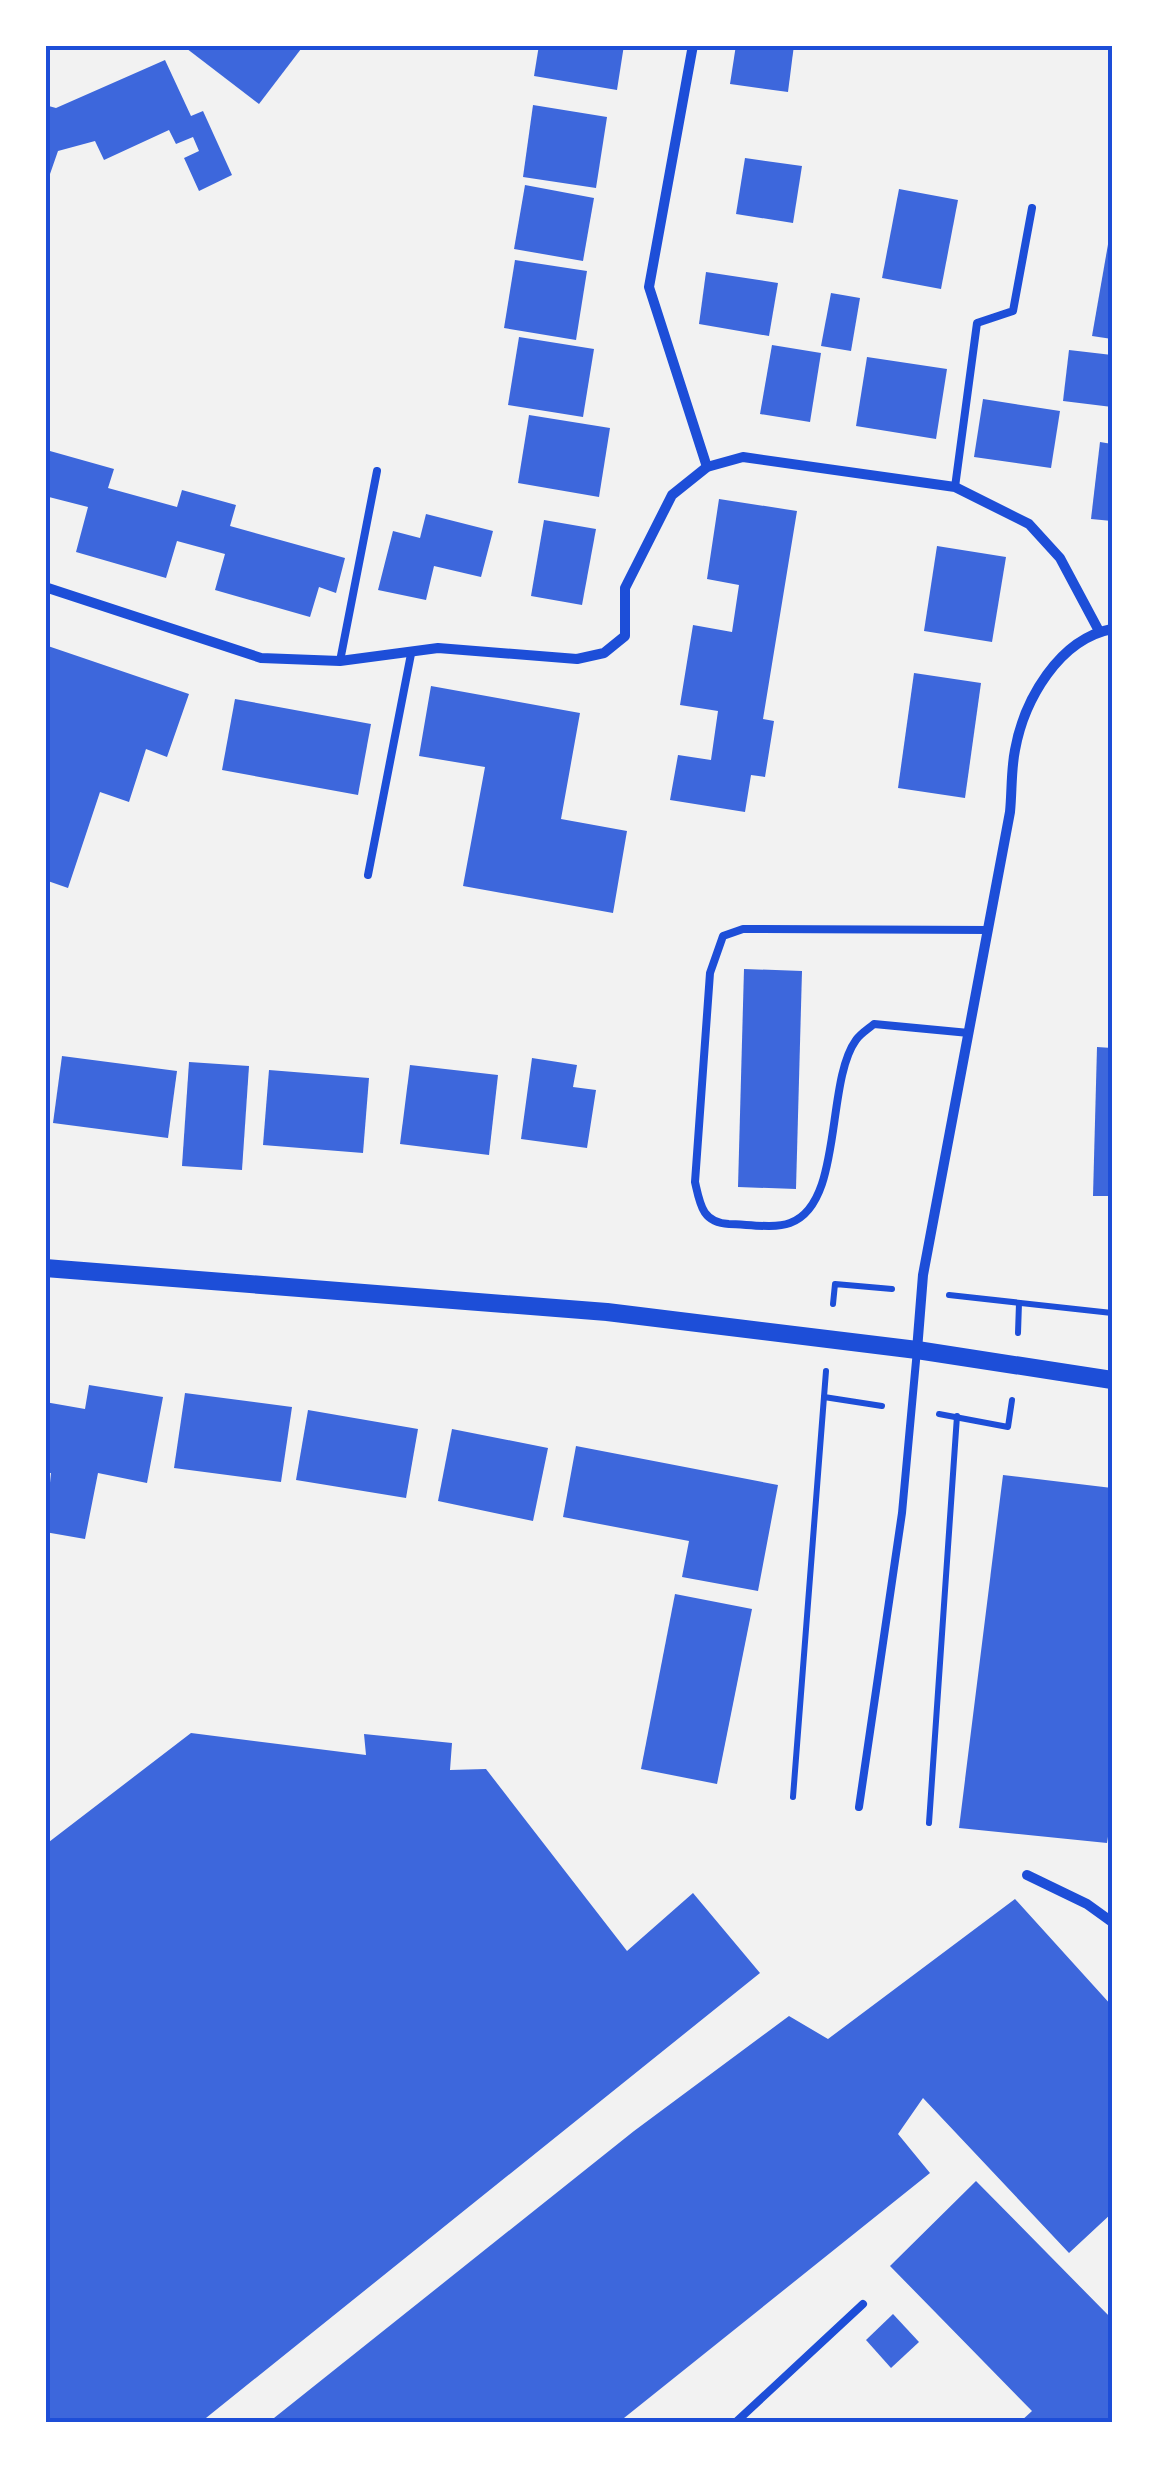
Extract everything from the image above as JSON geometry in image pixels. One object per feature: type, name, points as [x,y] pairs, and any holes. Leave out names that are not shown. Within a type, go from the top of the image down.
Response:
[{"type":"street","points":[[693,45],[649,287],[706,467]]},
{"type":"street","points":[[45,588],[262,658],[340,662],[438,648],[577,658],[604,653],[625,636],[626,588],[645,542],[672,495],[706,467],[743,458],[956,487],[1029,524],[1060,558],[1099,631]]},
{"type":"street","points":[[916,1350],[923,1292],[1010,812],[1015,748],[1035,693],[1062,655],[1099,631],[1112,628]]},
{"type":"street","points":[[45,1268],[607,1312],[916,1350],[1112,1380]]},
{"type":"street","points":[[1027,1875],[1086,1904],[1112,1922]]},
{"type":"lane","points":[[956,487],[977,323],[1014,312],[1032,208]]},
{"type":"lane","points":[[340,662],[377,471]]},
{"type":"lane","points":[[368,874],[411,654]]},
{"type":"lane","points":[[969,1032],[874,1024],[856,1040],[841,1078],[823,1184],[808,1211],[790,1224],[716,1224],[701,1211],[695,1182],[710,973],[724,936],[743,928],[988,930]]},
{"type":"lane","points":[[859,1807],[902,1513],[916,1350]]},
{"type":"lane","points":[[736,2422],[863,2304]]},
{"type":"path","points":[[836,1284],[1112,1313]]},
{"type":"path","points":[[928,1823],[957,1416],[1008,1427],[1017,1366]]},
{"type":"path","points":[[793,1796],[824,1397]]},
{"type":"building","points":[[182,45],[304,45],[259,104]]},
{"type":"building","points":[[539,45],[624,45],[617,90],[534,76]]},
{"type":"building","points":[[736,45],[794,45],[788,92],[730,84]]},
{"type":"building","points":[[165,60],[191,116],[203,111],[232,175],[199,191],[184,158],[199,151],[193,137],[176,144],[169,130],[104,160],[95,141],[58,151],[50,174],[45,173],[45,105],[56,108]]},
{"type":"building","points":[[533,105],[607,117],[596,188],[523,177]]},
{"type":"building","points":[[745,158],[802,166],[793,223],[736,214]]},
{"type":"building","points":[[525,185],[594,198],[583,261],[514,249]]},
{"type":"building","points":[[899,189],[958,200],[941,289],[882,278]]},
{"type":"building","points":[[1112,233],[1112,339],[1092,336]]},
{"type":"building","points":[[515,260],[587,271],[576,340],[504,328]]},
{"type":"building","points":[[706,272],[778,283],[769,336],[699,324]]},
{"type":"building","points":[[831,293],[860,298],[851,351],[821,346]]},
{"type":"building","points":[[519,337],[594,349],[583,417],[508,405]]},
{"type":"building","points":[[772,345],[821,353],[810,422],[760,414]]},
{"type":"building","points":[[1069,350],[1112,355],[1112,407],[1063,401]]},
{"type":"building","points":[[867,357],[947,369],[936,439],[856,426]]},
{"type":"building","points":[[983,399],[1060,411],[1051,468],[974,457]]},
{"type":"building","points":[[529,415],[610,428],[599,497],[518,483]]},
{"type":"building","points":[[1100,442],[1112,444],[1112,521],[1091,519]]},
{"type":"building","points":[[50,451],[114,469],[108,488],[177,507],[182,490],[236,505],[230,526],[345,558],[336,593],[319,587],[310,617],[215,590],[225,554],[177,541],[166,578],[76,552],[88,507],[45,496],[45,465]]},
{"type":"building","points":[[719,499],[797,511],[763,719],[774,721],[765,777],[751,775],[745,812],[670,800],[678,755],[711,760],[718,711],[680,705],[693,625],[732,632],[739,585],[707,579]]},
{"type":"building","points":[[426,514],[493,531],[481,577],[434,566],[426,600],[378,590],[393,531],[420,538]]},
{"type":"building","points":[[544,520],[596,529],[582,605],[531,596]]},
{"type":"building","points":[[937,546],[1006,557],[992,642],[924,631]]},
{"type":"building","points":[[45,645],[189,694],[167,757],[146,749],[129,802],[100,792],[68,888],[45,880]]},
{"type":"building","points":[[914,673],[981,683],[965,798],[898,788]]},
{"type":"building","points":[[431,686],[580,713],[561,819],[627,831],[613,913],[463,886],[485,767],[419,756]]},
{"type":"building","points":[[235,699],[371,724],[358,795],[222,770]]},
{"type":"building","points":[[744,969],[802,971],[796,1189],[738,1187]]},
{"type":"building","points":[[1097,1047],[1112,1048],[1112,1196],[1093,1196]]},
{"type":"building","points":[[62,1056],[177,1071],[168,1138],[53,1123]]},
{"type":"building","points":[[532,1058],[577,1065],[573,1087],[596,1090],[587,1148],[521,1139]]},
{"type":"building","points":[[189,1062],[249,1066],[242,1170],[182,1166]]},
{"type":"building","points":[[410,1065],[498,1075],[489,1155],[400,1144]]},
{"type":"building","points":[[269,1070],[369,1078],[363,1153],[263,1145]]},
{"type":"building","points":[[89,1385],[163,1397],[147,1483],[98,1473],[85,1539],[45,1532],[51,1473],[45,1473],[45,1402],[85,1409]]},
{"type":"building","points":[[185,1393],[292,1407],[281,1482],[174,1468]]},
{"type":"building","points":[[308,1410],[418,1429],[406,1498],[296,1480]]},
{"type":"building","points":[[452,1429],[548,1448],[533,1521],[438,1501]]},
{"type":"building","points":[[576,1446],[778,1485],[758,1591],[682,1577],[689,1541],[563,1517]]},
{"type":"building","points":[[1003,1475],[1112,1488],[1112,1811],[1107,1843],[959,1828]]},
{"type":"building","points":[[675,1594],[752,1609],[717,1784],[641,1769]]},
{"type":"building","points":[[191,1733],[366,1755],[364,1734],[452,1743],[450,1770],[486,1769],[627,1951],[693,1893],[760,1973],[201,2422],[45,2422],[45,1845]]},
{"type":"building","points":[[1015,1899],[1112,2006],[1112,2213],[1069,2253],[923,2098],[898,2134],[930,2173],[619,2422],[269,2422],[634,2131],[789,2016],[828,2039]]},
{"type":"building","points":[[976,2181],[1112,2319],[1112,2422],[1020,2422],[1032,2411],[890,2266]]},
{"type":"building","points":[[893,2314],[919,2342],[891,2368],[866,2340]]}]
